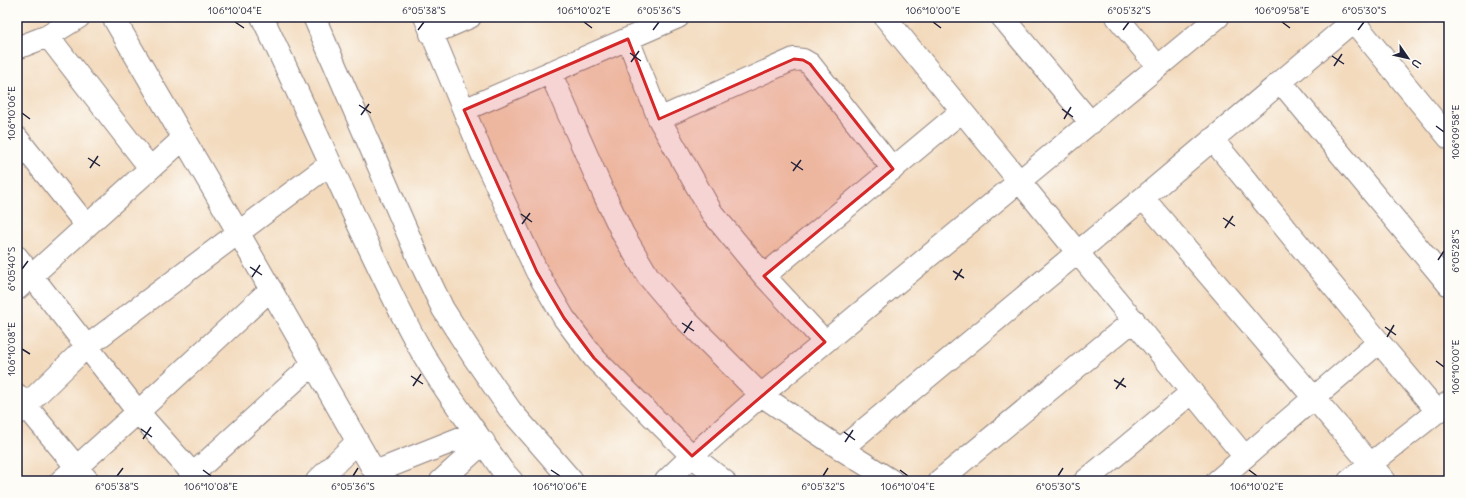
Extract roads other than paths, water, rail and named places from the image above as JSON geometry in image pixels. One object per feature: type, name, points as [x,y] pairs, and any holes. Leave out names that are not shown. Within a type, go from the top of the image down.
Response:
[{"type":"street","points":[[17,48],[48,36],[79,17]]},
{"type":"street","points":[[113,17],[271,289],[377,477],[480,437]]},
{"type":"street","points":[[262,17],[394,299],[418,346],[502,470],[512,481]]},
{"type":"street","points":[[314,17],[415,250],[443,309],[510,411],[572,481]]},
{"type":"street","points":[[470,17],[428,25],[485,160],[537,272],[564,318],[594,358],[692,456],[724,481]]},
{"type":"street","points":[[464,110],[678,17]]},
{"type":"street","points":[[885,17],[1245,457]]},
{"type":"street","points":[[1002,17],[1091,123]]},
{"type":"street","points":[[1117,17],[1158,67]]},
{"type":"street","points":[[666,481],[692,456],[825,342],[1218,17]]},
{"type":"street","points":[[841,449],[1281,82],[1351,19],[1449,138]]},
{"type":"street","points":[[48,36],[150,168]]},
{"type":"street","points":[[628,39],[659,119],[712,213],[764,276],[825,342]]},
{"type":"street","points":[[659,119],[794,59],[802,60],[810,64],[893,169]]},
{"type":"street","points":[[550,72],[623,234],[648,276],[682,317],[762,395],[841,449],[892,481]]},
{"type":"street","points":[[1281,82],[1449,285]]},
{"type":"street","points":[[764,276],[962,111]]},
{"type":"street","points":[[17,138],[86,226]]},
{"type":"street","points":[[17,289],[184,138]]},
{"type":"street","points":[[1212,139],[1379,342],[1443,407],[1349,481]]},
{"type":"street","points":[[271,289],[138,412],[75,476],[20,405],[86,347],[330,164]]},
{"type":"street","points":[[1143,198],[1315,397],[1385,481]]},
{"type":"street","points":[[17,257],[138,412],[196,478],[313,364]]},
{"type":"street","points":[[939,481],[1134,320]]},
{"type":"street","points":[[1217,481],[1379,342]]},
{"type":"street","points":[[1085,481],[1192,392]]},
{"type":"street","points":[[441,481],[480,437]]},
{"type":"street","points":[[317,481],[357,442]]}]
